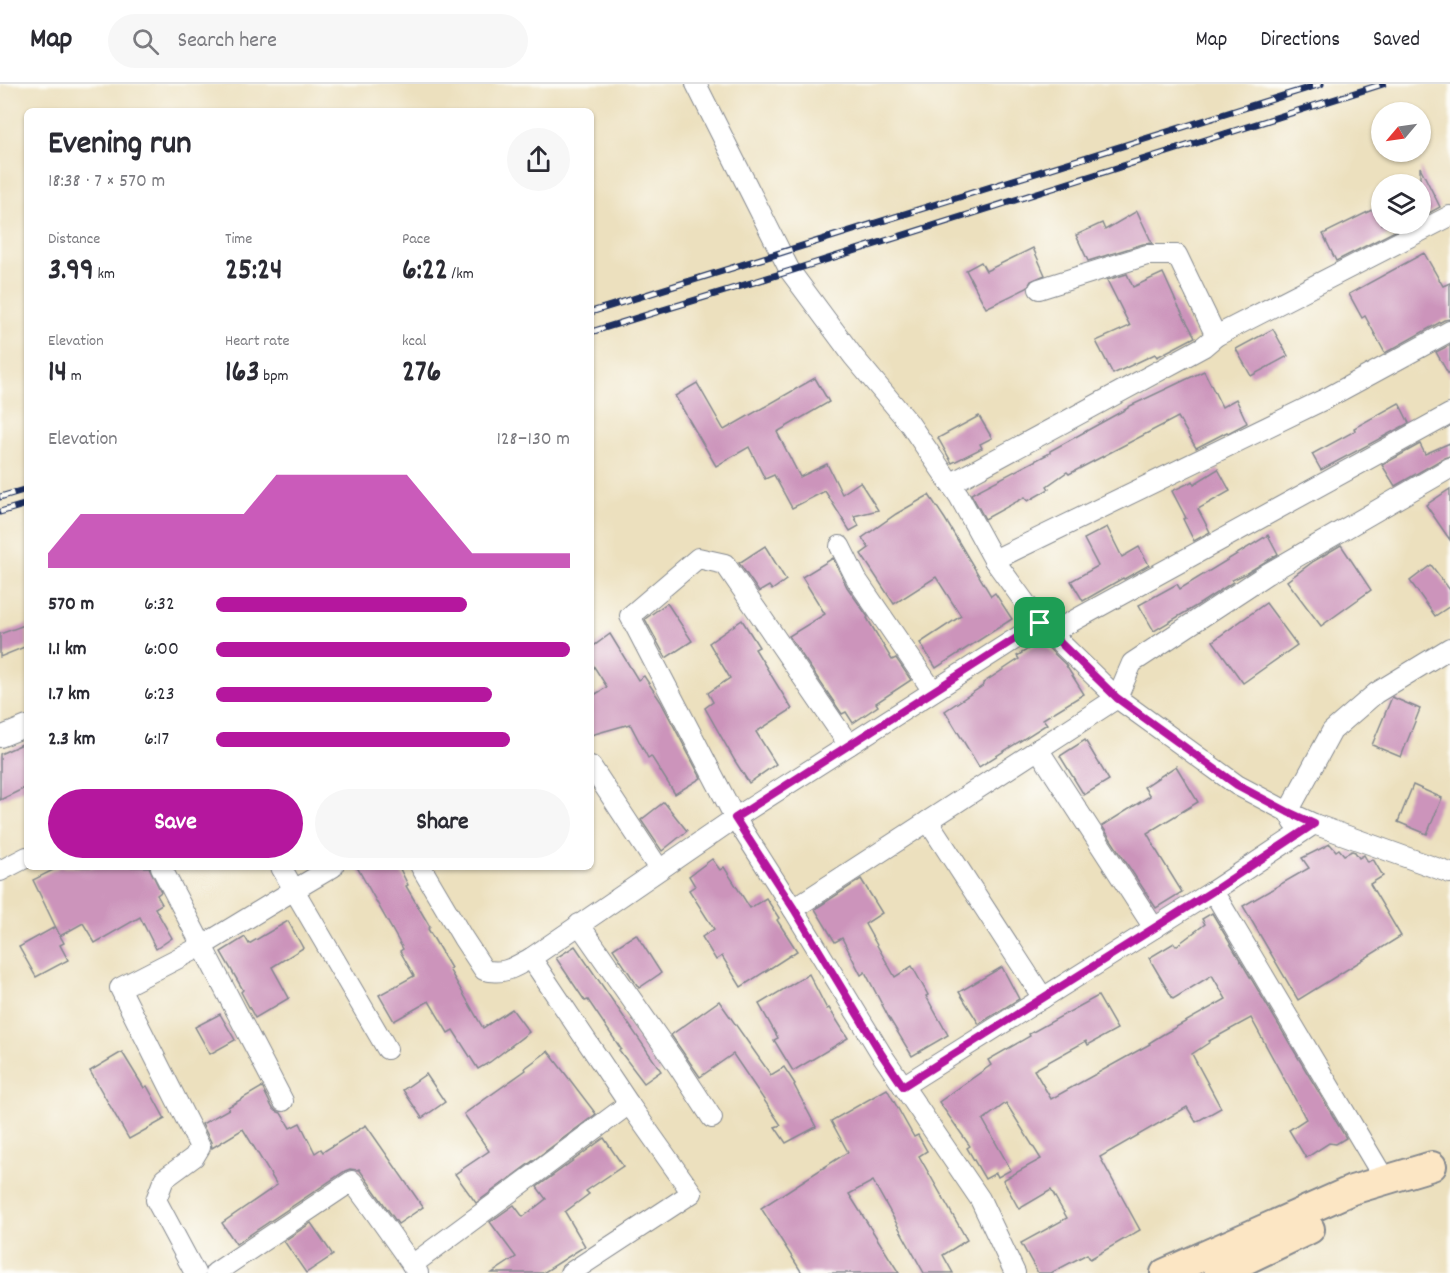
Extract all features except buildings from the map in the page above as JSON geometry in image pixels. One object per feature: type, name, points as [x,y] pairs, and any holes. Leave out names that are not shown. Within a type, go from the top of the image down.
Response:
[{"type":"main road","points":[[1165,1273],[1352,1190],[1441,1161]]},
{"type":"main road","points":[[1218,1273],[1355,1208],[1441,1161]]},
{"type":"street","points":[[696,84],[790,271],[854,356],[909,423],[959,496],[994,560],[1045,628],[1117,698],[1237,785],[1288,812],[1307,828],[1450,873]]},
{"type":"street","points":[[950,484],[1203,347],[1216,336],[1450,216]]},
{"type":"street","points":[[1039,289],[1147,255],[1177,255],[1216,336]]},
{"type":"street","points":[[994,560],[1327,398],[1450,331]]},
{"type":"street","points":[[423,870],[484,970],[496,973],[508,970],[531,958],[735,818],[933,691],[1045,628],[1450,414]]},
{"type":"street","points":[[794,909],[1117,698],[1132,663],[1267,574],[1450,468]]},
{"type":"street","points":[[840,546],[857,580],[933,691]]},
{"type":"street","points":[[849,745],[725,564],[698,558],[630,616],[735,818],[794,909],[882,1055],[980,1199],[1015,1273]]},
{"type":"street","points":[[1288,812],[1332,730],[1376,693],[1450,648]]},
{"type":"street","points":[[0,737],[24,727]]},
{"type":"street","points":[[1038,749],[1154,928]]},
{"type":"street","points":[[594,770],[660,869]]},
{"type":"street","points":[[928,821],[1043,998]]},
{"type":"street","points":[[903,1086],[1213,891],[1307,828]]},
{"type":"street","points":[[0,871],[24,859]]},
{"type":"street","points":[[163,870],[283,1101]]},
{"type":"street","points":[[283,870],[387,1049]]},
{"type":"street","points":[[195,1273],[156,1200],[164,1179],[194,1157],[200,1147],[120,988],[202,946],[328,870]]},
{"type":"street","points":[[1213,891],[1385,1180]]},
{"type":"street","points":[[579,924],[712,1118]]},
{"type":"street","points":[[531,958],[692,1194],[570,1273]]},
{"type":"street","points":[[215,1273],[352,1181],[415,1269],[629,1104]]},
{"type":"railway","points":[[594,311],[1321,84]]},
{"type":"railway","points":[[594,331],[1383,84]]},
{"type":"railway","points":[[0,497],[24,490]]},
{"type":"railway","points":[[0,512],[24,505]]},
{"type":"route","points":[[1040,623],[1117,698],[1237,785],[1314,824],[1213,891],[903,1086],[735,818],[1040,623]]}]
